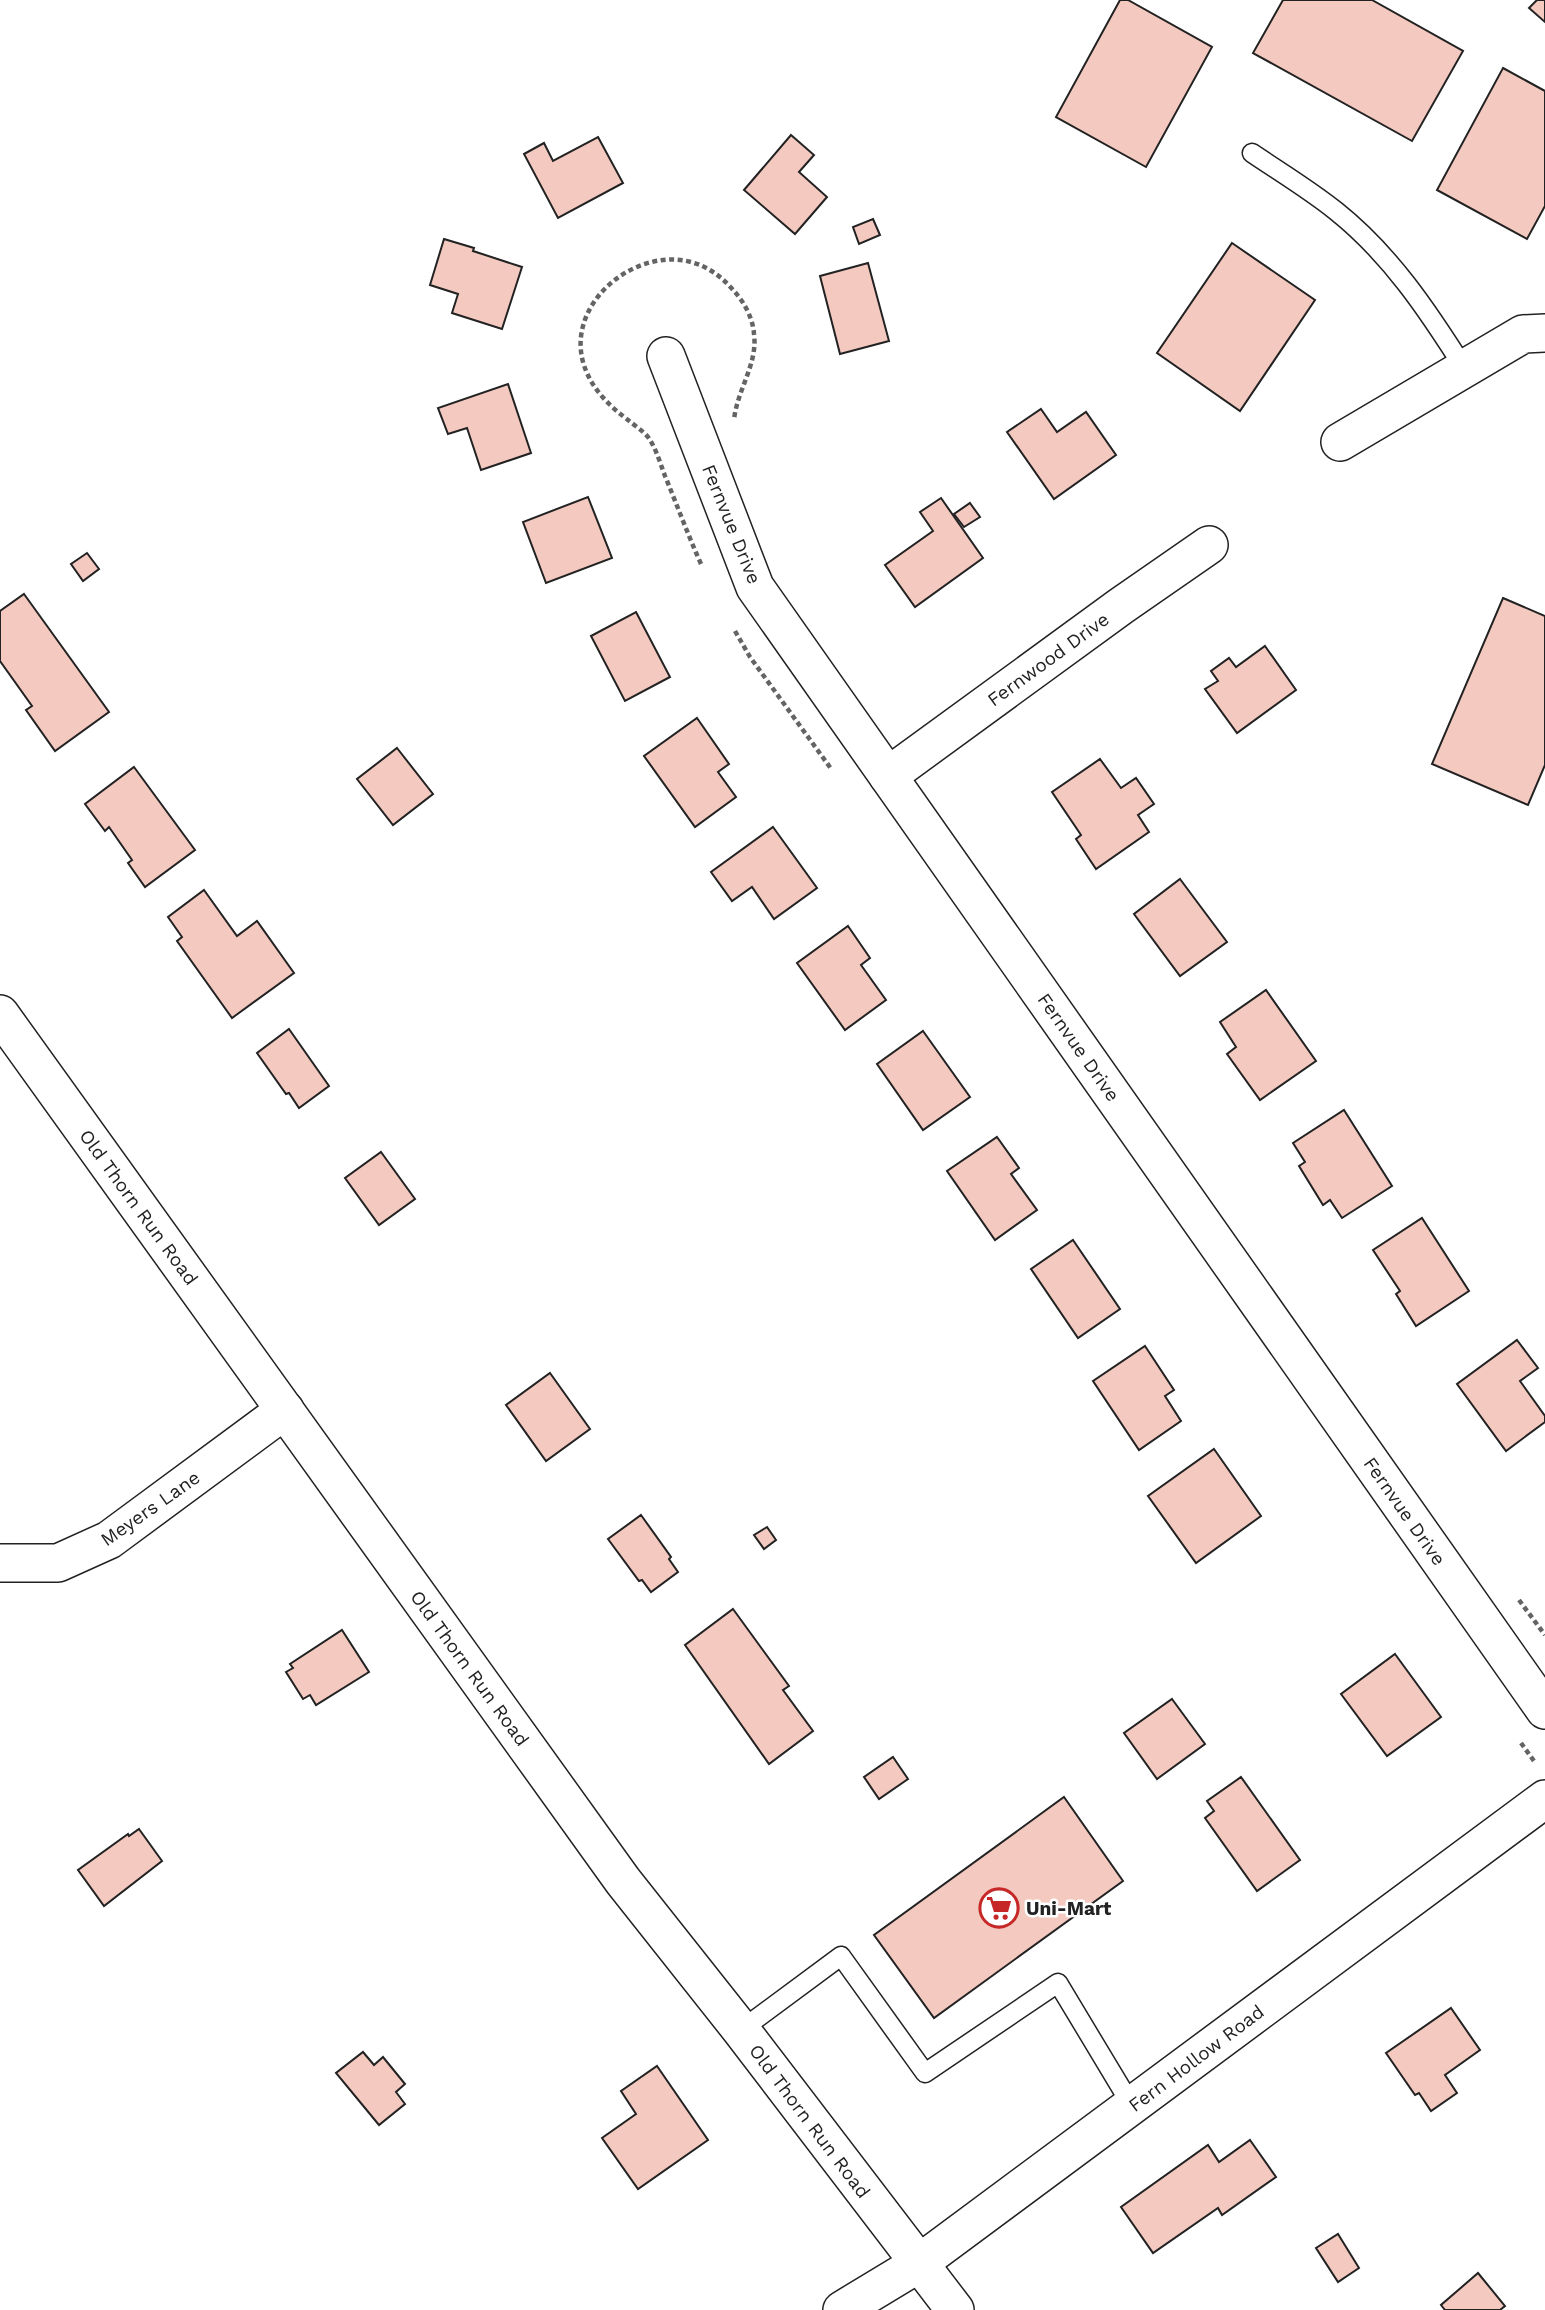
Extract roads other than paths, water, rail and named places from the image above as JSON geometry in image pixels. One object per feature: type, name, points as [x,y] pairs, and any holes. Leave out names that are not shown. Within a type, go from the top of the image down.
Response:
[{"type":"street","points":[[1340,442],[1523,334],[1545,332]]},
{"type":"street","name":"Fernvue Drive","points":[[666,356],[755,587],[1545,1710]]},
{"type":"street","name":"Fernwood Drive","points":[[888,776],[1209,545]]},
{"type":"street","name":"Old Thorn Run Road","points":[[0,1014],[623,1881],[741,2030],[955,2310]]},
{"type":"street","name":"Meyers Lane","points":[[0,1563],[58,1563],[109,1540],[285,1410]]},
{"type":"street","name":"Fern Hollow Road","points":[[842,2310],[918,2264],[1545,1799]]},
{"type":"lane","points":[[1252,153],[1337,211],[1389,261],[1423,304],[1464,368]]},
{"type":"lane","points":[[741,2030],[841,1956],[925,2073],[1058,1983],[1132,2106]]},
{"type":"place","name":"Uni-Mart","points":[[999,1908]]}]
